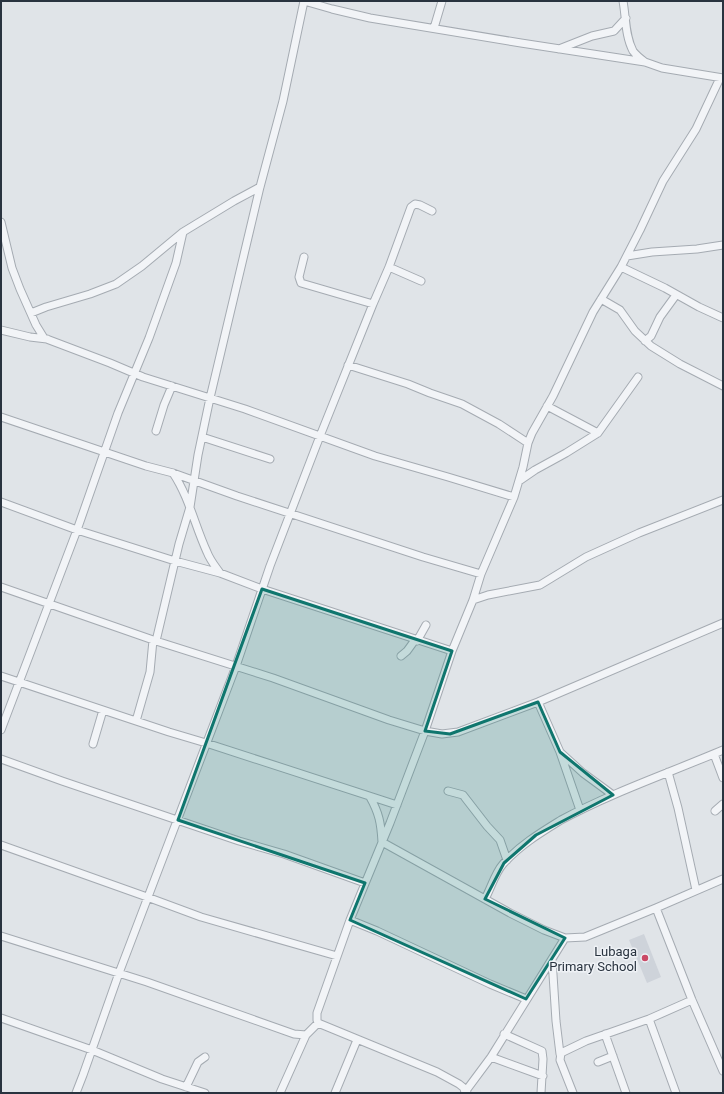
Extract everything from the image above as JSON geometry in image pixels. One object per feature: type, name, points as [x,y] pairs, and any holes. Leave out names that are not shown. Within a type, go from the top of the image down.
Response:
[{"type":"street","points":[[136,721],[150,672],[155,640],[190,507],[210,398],[260,187],[283,101],[304,1],[370,18],[645,62],[662,68],[720,78]]},
{"type":"street","points":[[434,28],[442,1]]},
{"type":"street","points":[[622,1],[631,46],[634,53],[645,62]]},
{"type":"street","points":[[559,49],[592,36],[613,32],[626,18]]},
{"type":"street","points":[[466,1093],[464,1088],[459,1084],[437,1072],[318,1023],[316,1017],[318,1008],[350,920],[397,806],[425,731],[452,651],[473,600],[481,574],[514,497],[528,443],[537,423],[548,406],[593,312],[627,256],[663,181],[696,129],[723,70]]},
{"type":"street","points":[[31,313],[116,284],[142,266],[183,232],[240,197],[260,187]]},
{"type":"street","points":[[76,1093],[118,973],[236,666],[262,589],[372,304],[389,266],[412,205],[420,205],[432,211]]},
{"type":"street","points":[[1,222],[20,289],[36,325],[44,338],[47,339]]},
{"type":"street","points":[[1,730],[50,604],[104,451],[146,347],[176,263],[183,232]]},
{"type":"street","points":[[1,237],[6,244]]},
{"type":"street","points":[[627,256],[652,252],[697,249],[723,244]]},
{"type":"street","points":[[304,257],[299,277],[301,283],[372,304]]},
{"type":"street","points":[[389,266],[421,282]]},
{"type":"street","points":[[621,267],[723,318]]},
{"type":"street","points":[[645,341],[651,336],[660,317],[676,295]]},
{"type":"street","points":[[601,299],[620,310],[635,331],[650,346],[680,364],[723,386]]},
{"type":"street","points":[[1,330],[30,337],[47,339],[110,363],[134,374],[245,409],[375,456],[514,497]]},
{"type":"street","points":[[348,365],[408,384],[462,404],[528,443]]},
{"type":"street","points":[[519,481],[598,433],[638,377]]},
{"type":"street","points":[[156,431],[172,386]]},
{"type":"street","points":[[548,406],[598,433]]},
{"type":"street","points":[[1,417],[40,432],[66,438],[291,514],[423,557],[481,574]]},
{"type":"street","points":[[202,437],[270,460]]},
{"type":"street","points":[[173,473],[182,486],[207,552],[220,573]]},
{"type":"street","points":[[473,600],[488,595],[540,585],[586,557],[639,533],[723,500]]},
{"type":"street","points":[[1,502],[77,530],[175,561],[220,573],[262,589],[452,651]]},
{"type":"street","points":[[1,587],[435,734],[450,734],[538,702],[723,623]]},
{"type":"street","points":[[401,656],[416,640],[426,625]]},
{"type":"street","points":[[1,676],[169,732],[206,742],[397,806]]},
{"type":"street","points":[[538,702],[560,752],[580,810]]},
{"type":"street","points":[[93,744],[103,710]]},
{"type":"street","points":[[485,899],[501,866],[519,848],[536,835],[580,810],[613,795],[723,750]]},
{"type":"street","points":[[560,752],[583,773],[613,795]]},
{"type":"street","points":[[714,754],[723,778]]},
{"type":"street","points":[[1,759],[239,841],[284,854],[365,883]]},
{"type":"street","points":[[668,772],[678,808],[696,890]]},
{"type":"street","points":[[448,791],[463,795],[500,840],[507,860]]},
{"type":"street","points":[[370,797],[382,826],[382,842]]},
{"type":"street","points":[[715,811],[723,804]]},
{"type":"street","points":[[382,842],[544,930],[565,938],[585,937],[723,879]]},
{"type":"street","points":[[1,845],[201,917],[337,956]]},
{"type":"street","points":[[656,908],[692,1000],[723,1071]]},
{"type":"street","points":[[350,920],[526,999]]},
{"type":"street","points":[[1,936],[196,999],[294,1034],[306,1035]]},
{"type":"street","points":[[466,1093],[491,1057],[565,938]]},
{"type":"street","points":[[552,959],[556,1021],[560,1054],[563,1067],[573,1093]]},
{"type":"street","points":[[560,1054],[574,1046],[692,1000]]},
{"type":"street","points":[[1,1018],[92,1050],[162,1079],[205,1093]]},
{"type":"street","points":[[649,1018],[676,1093]]},
{"type":"street","points":[[280,1093],[306,1035],[318,1023]]},
{"type":"street","points":[[504,1034],[542,1051],[543,1076],[541,1093]]},
{"type":"street","points":[[605,1034],[626,1093]]},
{"type":"street","points":[[335,1093],[357,1040]]},
{"type":"street","points":[[598,1062],[613,1056]]},
{"type":"street","points":[[186,1087],[197,1063],[205,1057]]},
{"type":"street","points":[[491,1057],[543,1076]]},
{"type":"highlighted area","points":[[262,589],[452,651],[425,731],[450,734],[538,702],[560,752],[613,795],[536,835],[504,863],[485,899],[565,938],[526,999],[350,920],[365,883],[178,820]]},
{"type":"shaded area","name":"Lubaga Primary School","points":[[644,934],[661,977],[647,983],[629,940]]},
{"type":"place","name":"Lubaga Primary School","points":[[645,958]]}]
